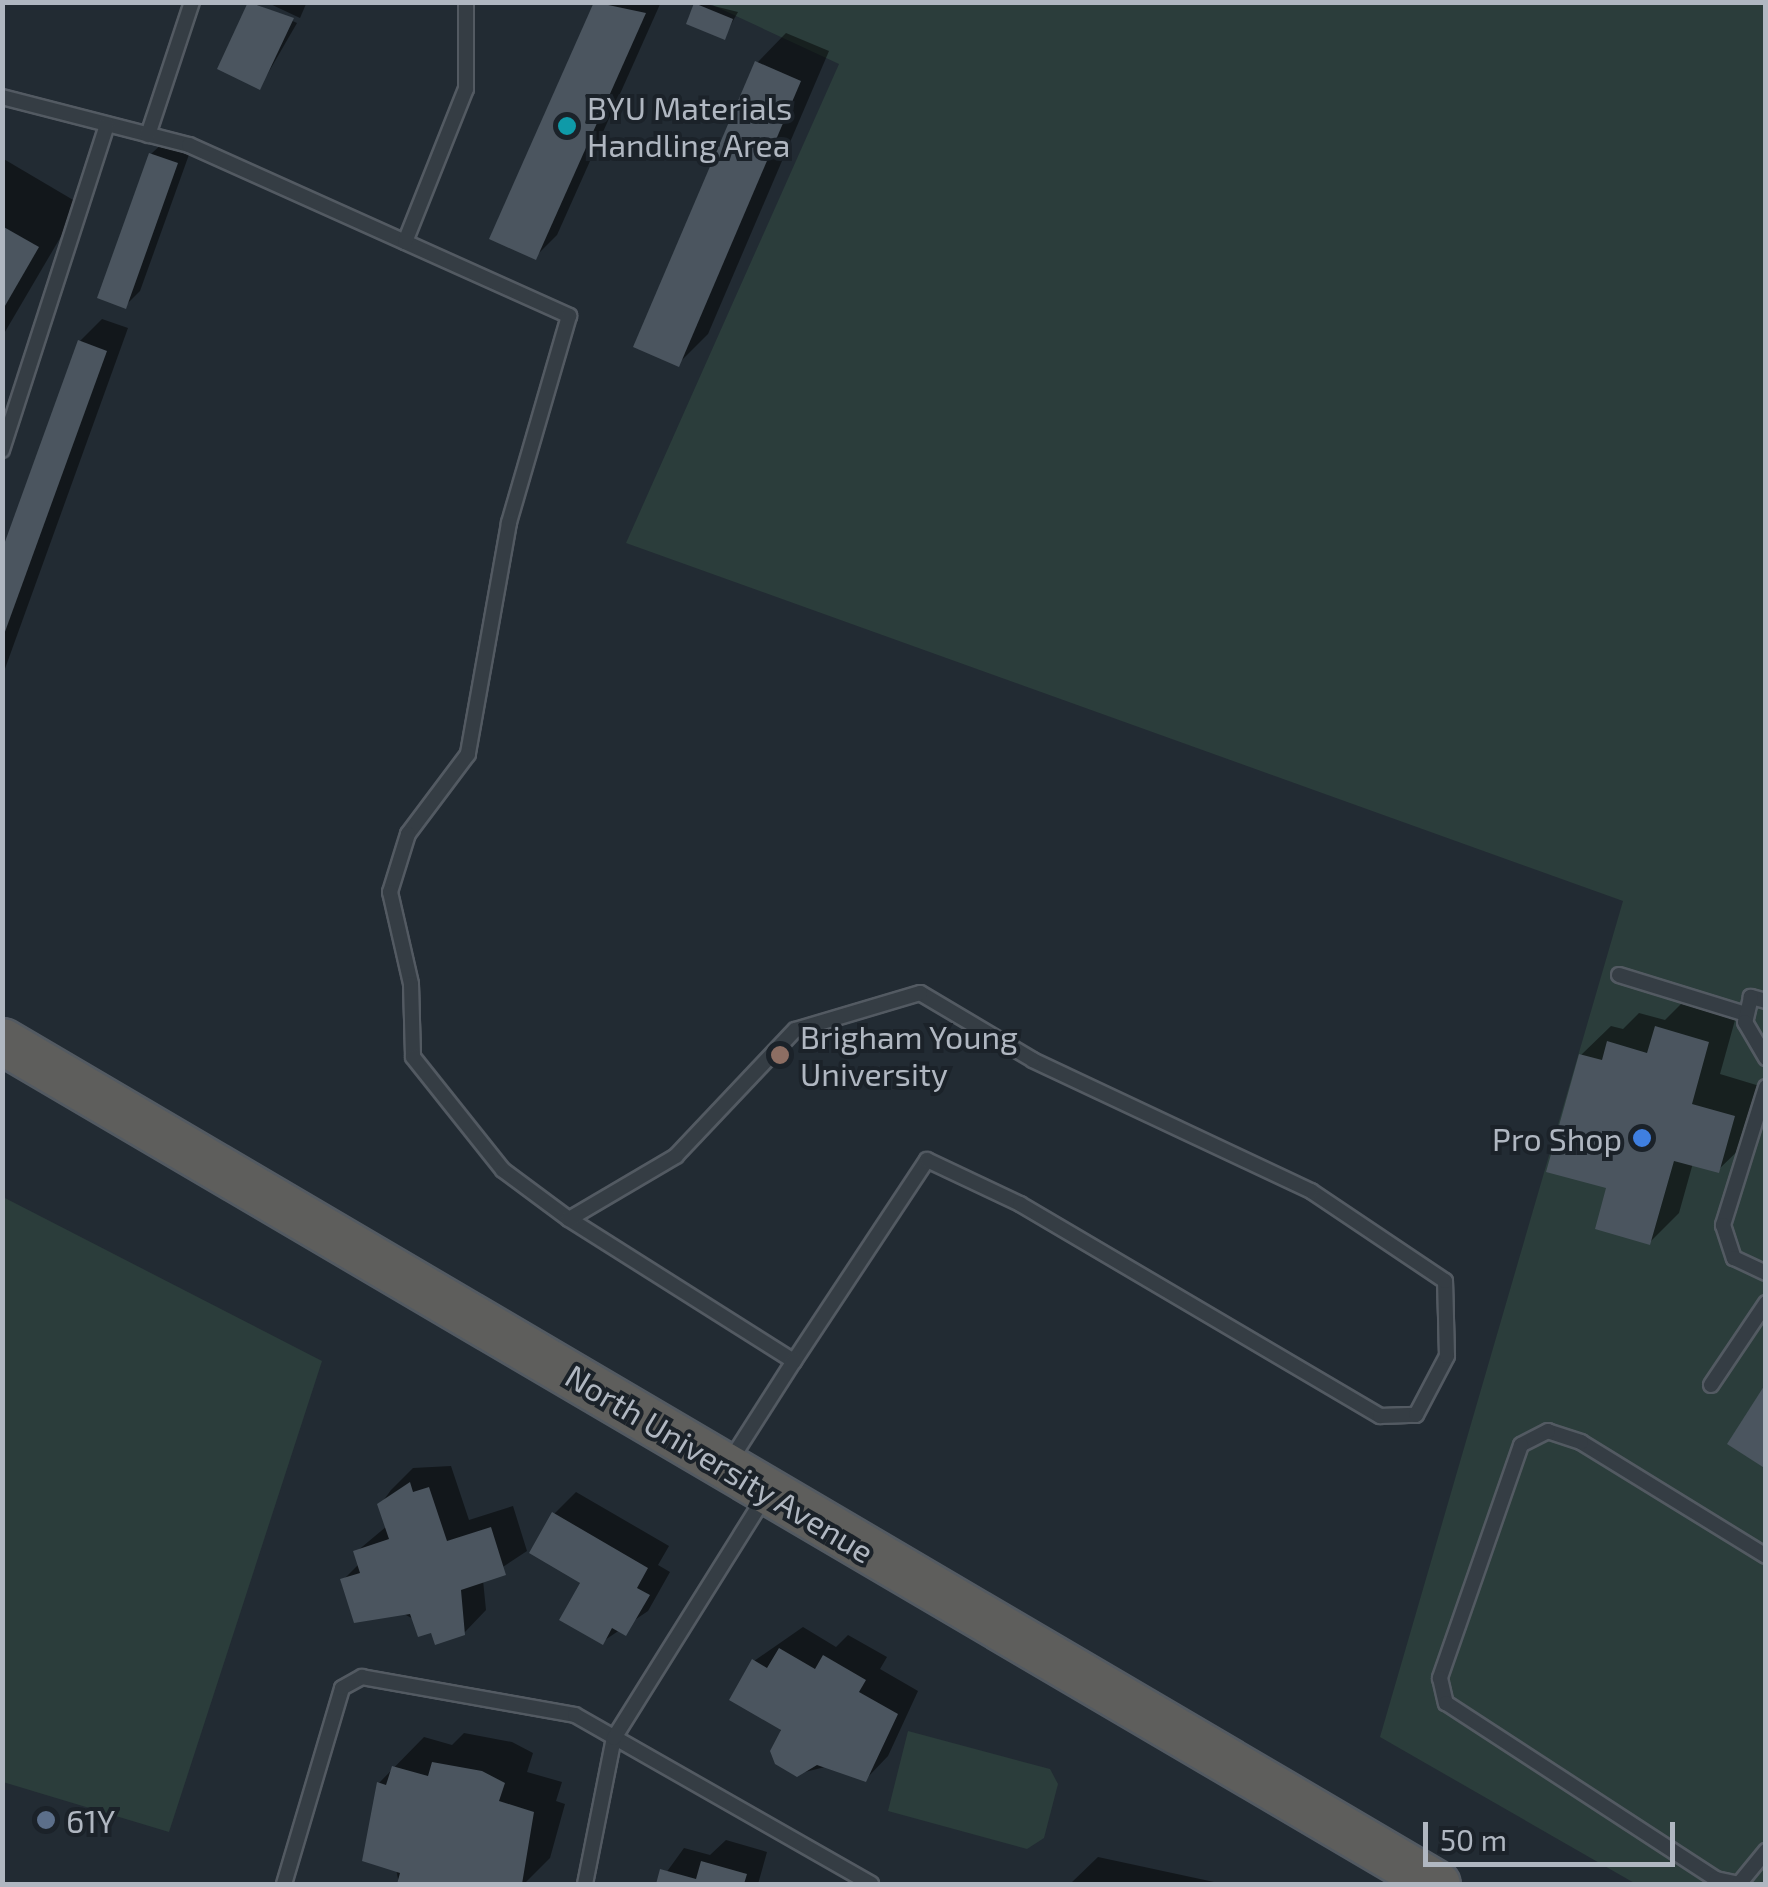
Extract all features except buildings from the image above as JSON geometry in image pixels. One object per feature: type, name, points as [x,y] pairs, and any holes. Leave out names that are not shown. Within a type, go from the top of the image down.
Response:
[{"type":"highway","name":"North University Avenue","points":[[2,1041],[1438,1884]]},
{"type":"lane","points":[[148,135],[192,2]]},
{"type":"lane","points":[[406,242],[466,89],[466,2]]},
{"type":"lane","points":[[2,96],[148,135],[406,242],[570,316],[509,523],[468,754],[408,834],[390,892],[411,984],[413,1056],[503,1170],[569,1219],[794,1361]]},
{"type":"lane","points":[[2,450],[107,125]]},
{"type":"lane","points":[[1619,975],[1746,1014]]},
{"type":"lane","points":[[569,1219],[676,1156],[795,1030],[920,993],[1033,1060],[1311,1191],[1446,1281],[1447,1356],[1416,1415],[1380,1416],[1020,1204],[927,1160],[727,1466]]},
{"type":"lane","points":[[1766,1001],[1751,996],[1746,1014],[1766,1058]]},
{"type":"lane","points":[[1766,1087],[1723,1225],[1734,1258],[1766,1273]]},
{"type":"lane","points":[[1711,1385],[1766,1303]]},
{"type":"lane","points":[[1766,1556],[1581,1442],[1548,1431],[1520,1444],[1440,1678],[1446,1703],[1716,1878],[1739,1884],[1766,1851]]},
{"type":"lane","points":[[585,1884],[614,1738],[768,1491]]},
{"type":"lane","points":[[284,1884],[342,1688],[362,1677],[548,1704],[870,1884]]},
{"type":"shaded area","points":[[708,3],[1765,3],[1765,1884],[1636,1884],[1380,1737],[1623,901],[626,543],[839,64]]},
{"type":"shaded area","points":[[3,1197],[322,1361],[169,1832],[3,1782]]},
{"type":"shaded area","points":[[908,1731],[1050,1769],[1058,1784],[1044,1838],[1027,1849],[888,1811]]},
{"type":"place","name":"BYU Materials Handling Area","points":[[567,126]]},
{"type":"place","name":"Brigham Young University","points":[[780,1055]]},
{"type":"place","name":"Pro Shop","points":[[1642,1138]]},
{"type":"place","name":"61Y","points":[[46,1820]]}]
